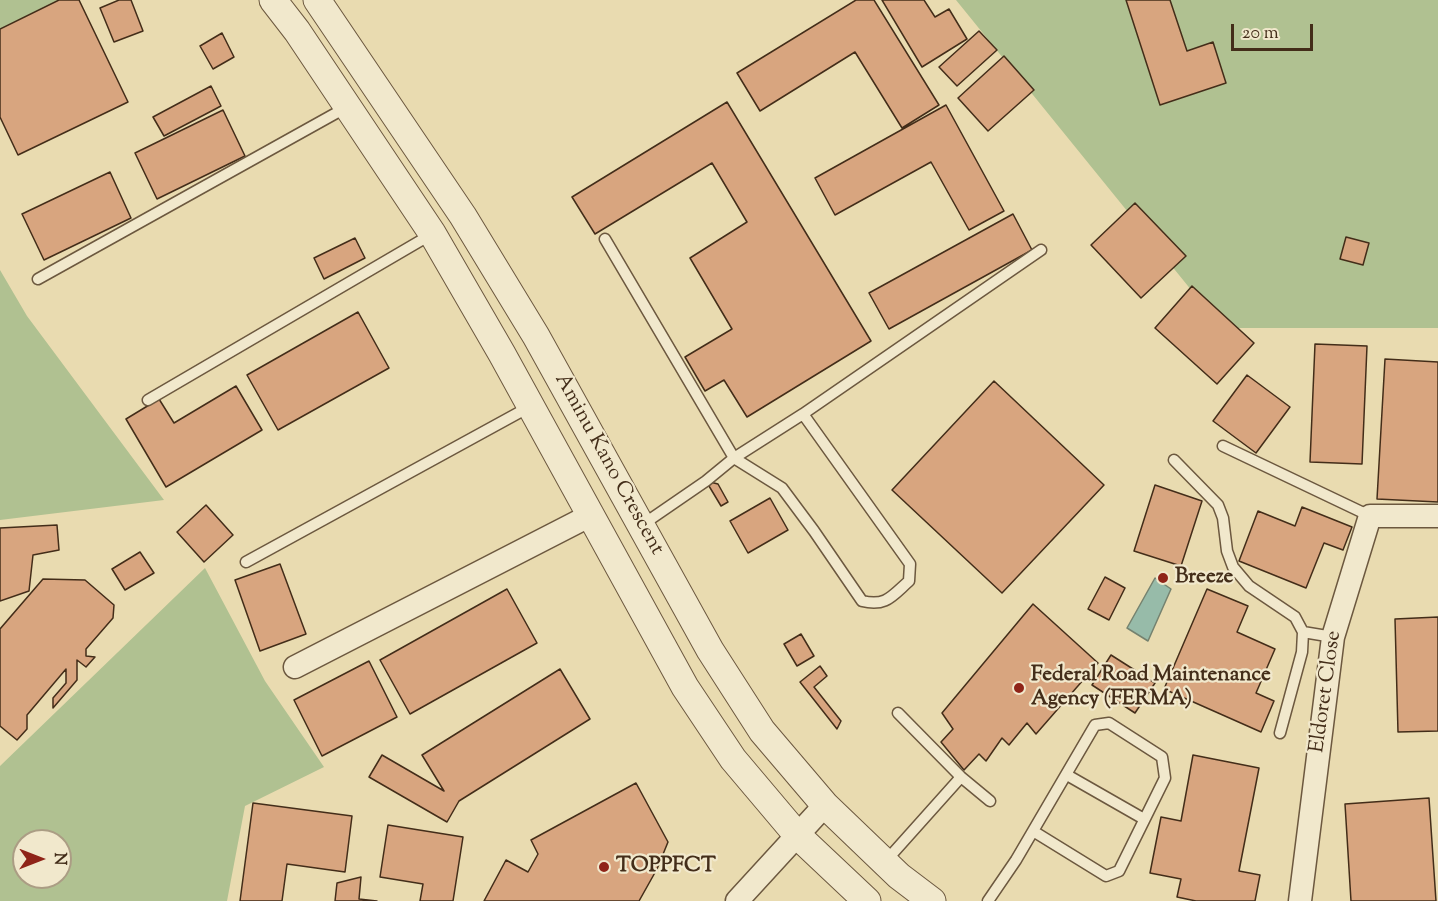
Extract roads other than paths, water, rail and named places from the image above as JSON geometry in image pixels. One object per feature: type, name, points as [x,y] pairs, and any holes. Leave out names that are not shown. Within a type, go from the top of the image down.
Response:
[{"type":"street","name":"Aminu Kano Crescent","points":[[273,0],[297,31],[432,233],[531,406],[685,687],[733,759],[798,836],[867,901]]},
{"type":"street","name":"Aminu Kano Crescent","points":[[317,0],[463,216],[537,336],[710,650],[762,731],[825,805],[899,876],[932,901]]},
{"type":"street","points":[[295,667],[591,515]]},
{"type":"street","points":[[1370,516],[1437,516]]},
{"type":"street","name":"Eldoret Close","points":[[1300,901],[1333,637],[1370,516]]},
{"type":"street","points":[[737,901],[825,805]]},
{"type":"lane","points":[[38,279],[348,107]]},
{"type":"lane","points":[[148,400],[432,233]]},
{"type":"lane","points":[[604,239],[734,458],[782,488],[862,601],[875,604],[886,601],[909,581],[910,564],[803,414]]},
{"type":"lane","points":[[642,525],[706,482],[734,458],[803,414],[1041,250]]},
{"type":"lane","points":[[246,562],[531,406]]},
{"type":"lane","points":[[1223,446],[1370,516]]},
{"type":"lane","points":[[1174,460],[1218,505],[1223,518],[1227,551],[1233,567],[1249,586],[1294,617],[1303,633],[1302,652],[1280,733]]},
{"type":"lane","points":[[1303,633],[1333,637]]},
{"type":"lane","points":[[898,713],[961,777],[990,801]]},
{"type":"lane","points":[[988,901],[1033,831],[1095,725],[1110,723],[1162,757],[1165,778],[1119,871],[1106,876],[1033,831]]},
{"type":"lane","points":[[1067,775],[1144,819]]},
{"type":"lane","points":[[884,862],[961,777]]},
{"type":"place","name":"Breeze","points":[[1163,578]]},
{"type":"place","name":"Federal Road Maintenance Agency (FERMA)","points":[[1019,688]]},
{"type":"place","name":"TOPPFCT","points":[[604,867]]}]
